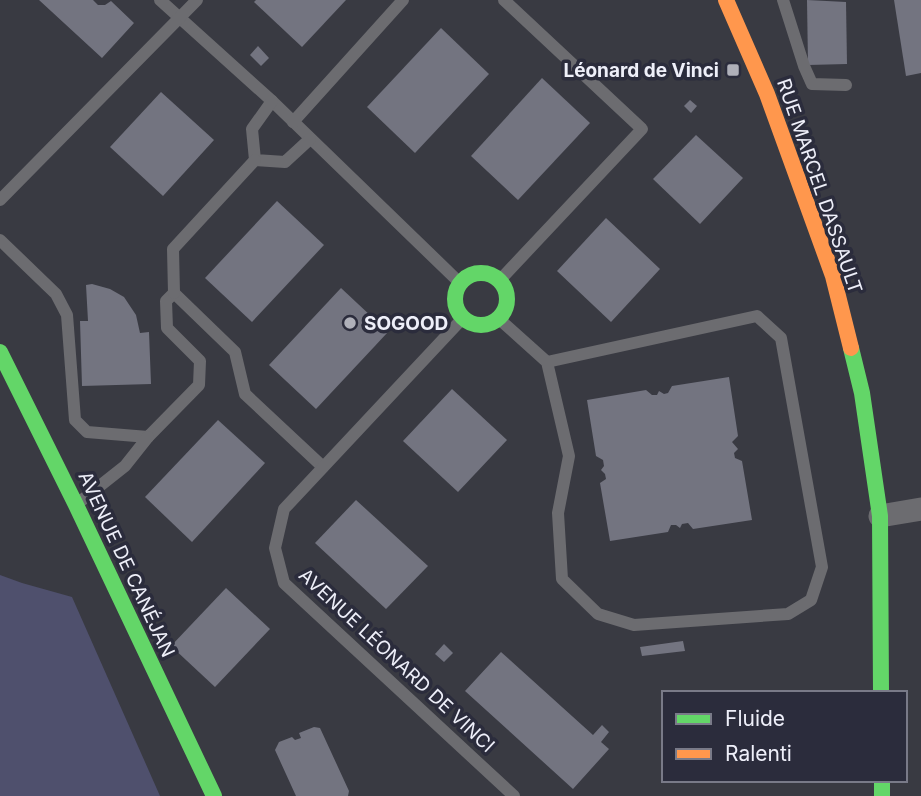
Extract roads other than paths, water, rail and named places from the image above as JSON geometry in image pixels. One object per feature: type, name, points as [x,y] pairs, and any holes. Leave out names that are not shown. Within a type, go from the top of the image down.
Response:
[{"type":"street","name":"RUE MARCEL DASSAULT","points":[[726,0],[767,94],[833,276],[862,393],[880,516],[881,691]]},
{"type":"street","points":[[483,273],[499,281],[507,298],[505,308],[498,318],[482,325],[470,323],[463,318],[457,311],[454,300],[460,284],[471,274],[483,273]]},
{"type":"street","name":"AVENUE DE CANÉJAN","points":[[0,352],[214,796]]},
{"type":"street","points":[[880,516],[921,509]]},
{"type":"lane","points":[[160,0],[272,101],[460,284]]},
{"type":"lane","points":[[0,200],[197,0]]},
{"type":"lane","points":[[293,122],[403,0]]},
{"type":"lane","points":[[499,281],[642,129],[504,0]]},
{"type":"lane","points":[[783,0],[812,84],[846,85]]},
{"type":"lane","points":[[272,101],[252,129],[255,160],[173,249],[174,293],[235,352],[245,394],[323,467]]},
{"type":"lane","points":[[255,160],[285,162],[310,139]]},
{"type":"lane","points":[[0,240],[56,294],[67,315],[75,420],[87,432],[148,437]]},
{"type":"lane","points":[[76,505],[125,466],[148,437],[199,385],[200,361],[167,328],[166,301],[174,293]]},
{"type":"lane","points":[[498,318],[547,362],[569,457],[558,513],[562,579],[598,614],[634,625],[788,614],[811,600],[822,567],[781,338],[757,316],[547,362]]},
{"type":"lane","name":"AVENUE LÉONARD DE VINCI","points":[[463,318],[284,509],[275,548],[284,583],[514,796]]},
{"type":"place","name":"Léonard de Vinci","points":[[733,70]]},
{"type":"place","name":"SOGOOD","points":[[350,323]]}]
